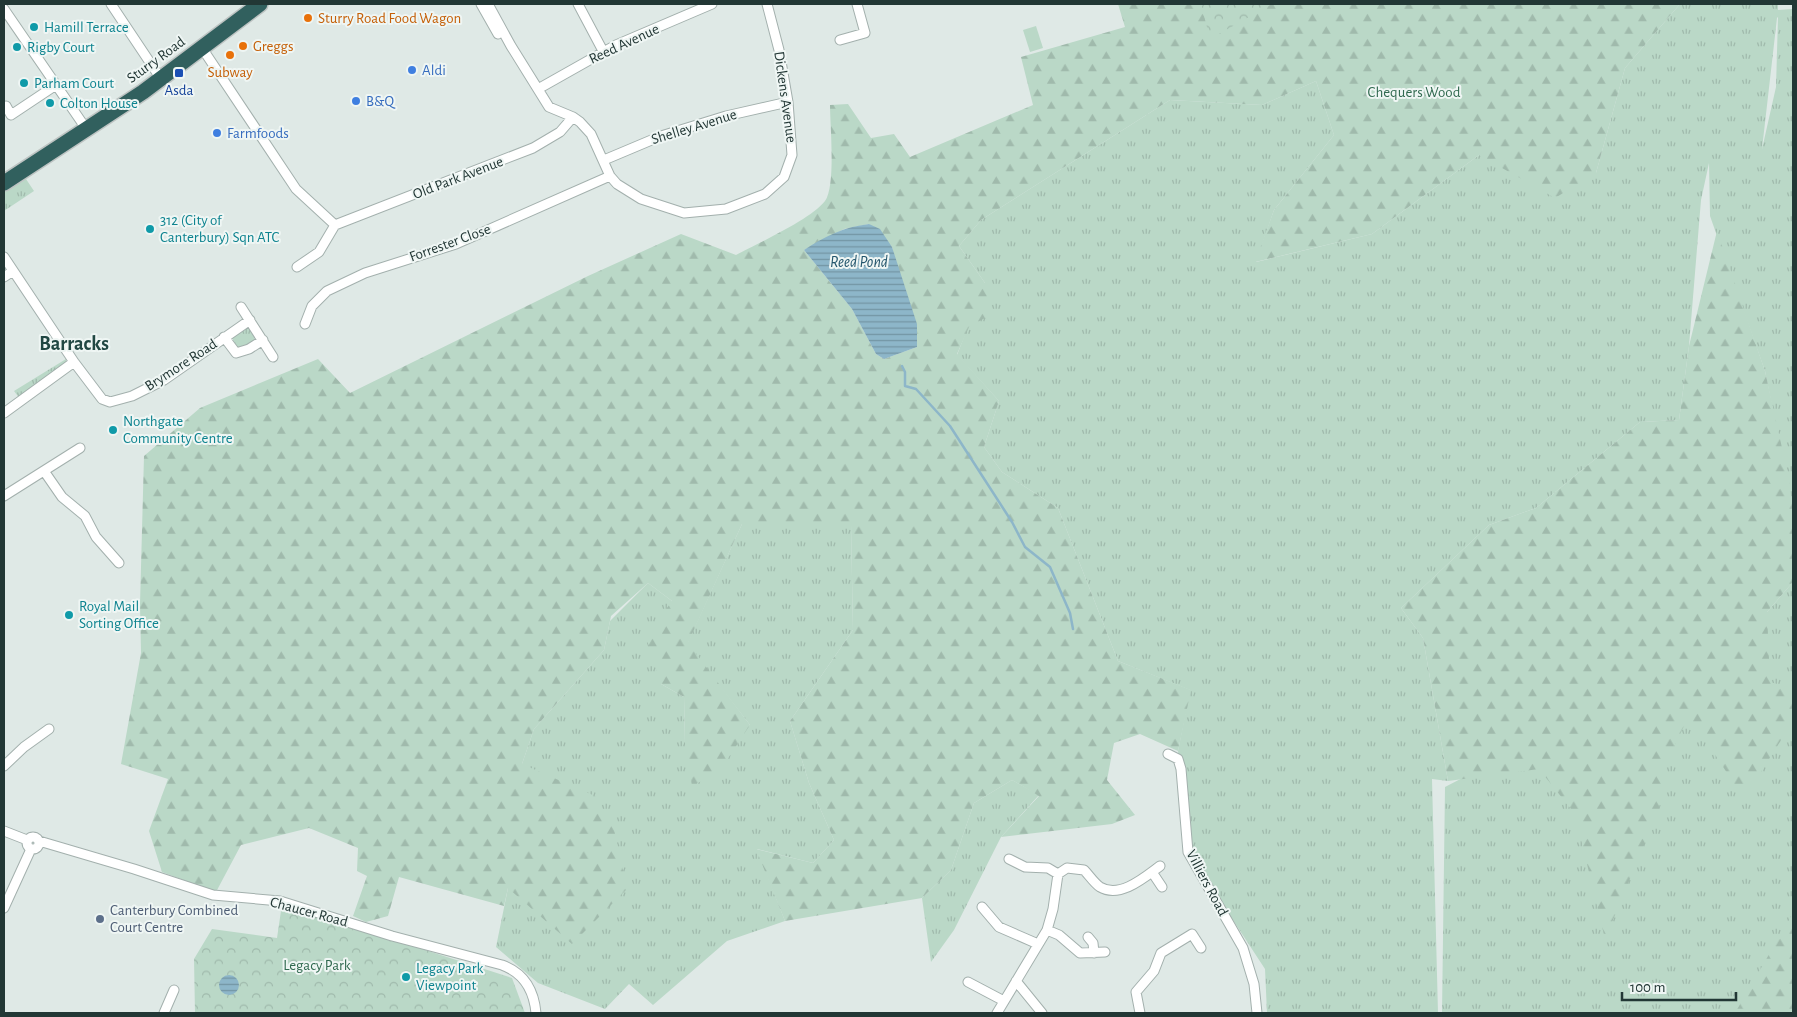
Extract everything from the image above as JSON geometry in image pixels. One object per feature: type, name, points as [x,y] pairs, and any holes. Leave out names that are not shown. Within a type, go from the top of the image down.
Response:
[{"type":"highway","name":"Sturry Road","points":[[4,183],[87,130],[161,79],[255,6]]},
{"type":"street","points":[[8,4],[4,9],[87,130]]},
{"type":"street","points":[[111,4],[161,79]]},
{"type":"street","points":[[480,4],[505,47],[511,46]]},
{"type":"street","points":[[488,4],[511,46],[549,107],[573,116],[591,134],[610,176]]},
{"type":"street","points":[[578,4],[604,51]]},
{"type":"street","name":"Dickens Avenue","points":[[610,176],[617,184],[641,199],[684,213],[726,209],[765,194],[784,177],[792,155],[788,102],[779,50],[767,4]]},
{"type":"street","points":[[840,40],[865,33],[857,4]]},
{"type":"street","name":"Reed Avenue","points":[[538,89],[604,51],[706,5]]},
{"type":"street","points":[[202,48],[296,189],[335,225],[319,252],[298,267]]},
{"type":"street","points":[[4,108],[6,106],[11,115],[56,85]]},
{"type":"street","name":"Shelley Avenue","points":[[604,160],[670,133],[726,116],[788,102]]},
{"type":"street","name":"Old Park Avenue","points":[[335,225],[533,148],[560,132],[573,116]]},
{"type":"street","name":"Forrester Close","points":[[305,324],[312,306],[327,291],[374,270],[456,244],[610,176]]},
{"type":"street","name":"Brymore Road","points":[[4,257],[74,362],[102,399],[110,402],[132,396],[164,380],[250,320]]},
{"type":"street","points":[[4,277],[13,271]]},
{"type":"street","points":[[241,307],[273,357]]},
{"type":"street","name":"Brymore Road","points":[[224,337],[236,352],[248,349],[263,340]]},
{"type":"street","points":[[4,413],[74,362]]},
{"type":"street","points":[[4,496],[80,448]]},
{"type":"street","points":[[44,472],[62,496],[85,516],[105,556],[119,563]]},
{"type":"street","points":[[4,766],[24,747],[49,728]]},
{"type":"street","name":"Villiers Road","points":[[1168,754],[1178,759],[1181,769],[1188,852],[1243,948],[1254,984],[1257,1013]]},
{"type":"street","points":[[4,831],[29,845]]},
{"type":"street","name":"Chaucer Road","points":[[4,908],[29,845],[38,847],[39,841],[213,895],[280,901],[392,936],[502,965],[521,976],[535,1000],[536,1013]]},
{"type":"street","points":[[1009,859],[1025,867],[1048,868],[1058,874]]},
{"type":"street","points":[[997,1013],[1047,930],[1053,909],[1058,874],[1067,868],[1084,870],[1099,887],[1110,890],[1130,886],[1160,866]]},
{"type":"street","points":[[1152,872],[1162,887]]},
{"type":"street","points":[[982,907],[999,927],[1038,944]]},
{"type":"street","points":[[1047,930],[1065,939],[1075,951],[1105,952]]},
{"type":"street","points":[[1140,1013],[1136,992],[1154,971],[1161,953],[1192,934],[1201,948]]},
{"type":"street","points":[[1088,937],[1093,943],[1094,953]]},
{"type":"street","points":[[1016,981],[1042,1013]]},
{"type":"street","points":[[968,982],[1004,1001]]},
{"type":"street","points":[[164,1013],[174,990]]},
{"type":"green space","name":"Chequers Wood","points":[[1118,4],[1680,4],[1625,68],[1596,173],[1555,198],[1479,155],[1372,234],[1255,262],[1274,210],[1334,135],[1316,81],[1262,105],[1170,100],[981,220],[959,246],[985,283],[992,314],[969,327],[957,354],[999,401],[984,447],[1002,472],[1058,508],[1118,661],[1191,690],[1178,751],[1140,734],[1114,743],[1107,780],[1135,815],[1112,824],[1001,837],[1039,796],[1012,780],[974,803],[951,870],[922,898],[785,921],[756,849],[813,863],[834,840],[809,783],[790,721],[853,630],[851,525],[742,524],[688,643],[750,725],[719,772],[692,786],[685,743],[684,697],[661,684],[646,637],[672,601],[648,583],[611,616],[604,650],[534,729],[522,764],[595,796],[614,829],[627,889],[572,944],[508,888],[504,906],[399,877],[388,916],[366,922],[353,916],[367,876],[357,871],[358,848],[309,828],[241,845],[216,892],[162,872],[149,831],[168,779],[121,764],[141,653],[140,604],[144,456],[200,408],[318,359],[350,393],[588,276],[681,234],[736,255],[808,216],[825,201],[831,169],[830,105],[848,104],[871,138],[894,134],[910,157],[1033,105],[1021,57],[1125,27]],"holes":[[[869,224],[892,247],[917,347],[884,359],[876,354],[852,309],[804,250],[844,229]]]},
{"type":"green space","points":[[1201,4],[1272,4],[1210,39]]},
{"type":"green space","points":[[1680,4],[1778,4],[1778,10],[1793,9],[1793,509],[1765,371],[1710,216],[1709,163],[1701,200],[1689,346],[1679,420],[1640,422],[1536,508],[1489,525],[1401,608],[1423,638],[1448,781],[1432,779],[1438,1013],[1267,1013],[1265,969],[1210,885],[1190,846],[1178,751],[1190,690],[1118,661],[1058,508],[1002,472],[984,447],[999,401],[957,355],[985,283],[959,246],[981,220],[1170,100],[1262,105],[1316,81],[1334,135],[1274,210],[1256,262],[1372,234],[1479,155],[1596,173],[1625,68]],"holes":[[[1778,17],[1776,87],[1762,149]]]},
{"type":"green space","points":[[1036,26],[1043,48],[1030,52],[1023,30]]},
{"type":"green space","points":[[26,179],[34,191],[4,211],[4,192]]},
{"type":"green space","points":[[1717,231],[1765,371],[1788,475],[1793,509],[1793,582],[1767,612],[1770,682],[1793,689],[1793,721],[1744,799],[1703,736],[1684,726],[1664,768],[1659,809],[1605,939],[1575,814],[1539,769],[1448,781],[1423,638],[1401,608],[1489,525],[1536,508],[1640,422],[1679,420],[1689,346]]},
{"type":"green space","points":[[245,328],[252,330],[255,340],[253,344],[239,350],[232,338]]},
{"type":"green space","points":[[66,359],[66,365],[20,399],[14,391]]},
{"type":"green space","points":[[742,524],[851,524],[853,630],[790,721],[809,783],[834,840],[813,863],[757,849],[785,921],[727,941],[653,1005],[629,984],[605,1009],[538,983],[496,947],[508,888],[522,764],[534,729],[604,650],[610,621],[648,583],[672,601],[661,684],[684,697],[685,743],[750,725],[687,644]]},
{"type":"green space","points":[[1793,582],[1793,1013],[1442,1013],[1445,787],[1675,668],[1767,612]]},
{"type":"green space","points":[[1012,780],[1039,795],[1001,837],[954,930],[931,962],[922,898],[951,870],[974,803]]},
{"type":"green space","name":"Legacy Park","points":[[282,904],[512,978],[525,1013],[195,1013],[194,959],[212,929],[277,938]]},
{"type":"green space","points":[[1793,913],[1793,1013],[1735,1013]]},
{"type":"water","name":"Reed Pond","points":[[869,224],[880,229],[892,247],[917,324],[917,347],[884,359],[876,354],[852,309],[804,250],[835,233],[851,227]]},
{"type":"water","points":[[229,975],[236,978],[239,985],[236,992],[229,995],[222,992],[219,985],[222,978]]},
{"type":"waterway","points":[[902,366],[905,372],[905,386],[916,389],[950,426],[1012,522],[1025,547],[1050,567],[1070,613],[1073,629]]},
{"type":"place","name":"Sturry Road Food Wagon","points":[[308,18]]},
{"type":"place","name":"Hamill Terrace","points":[[34,27]]},
{"type":"place","name":"Greggs","points":[[243,46]]},
{"type":"place","name":"Rigby Court","points":[[17,47]]},
{"type":"place","name":"Subway","points":[[230,55]]},
{"type":"place","name":"Aldi","points":[[412,70]]},
{"type":"place","name":"Asda","points":[[179,73]]},
{"type":"place","name":"Parham Court","points":[[24,83]]},
{"type":"place","name":"B&Q","points":[[356,101]]},
{"type":"place","name":"Colton House","points":[[50,103]]},
{"type":"place","name":"Farmfoods","points":[[217,133]]},
{"type":"place","name":"312 (City of Canterbury) Sqn ATC","points":[[150,229]]},
{"type":"place","name":"Northgate Community Centre","points":[[113,430]]},
{"type":"place","name":"Royal Mail Sorting Office","points":[[69,615]]},
{"type":"place","name":"Canterbury Combined Court Centre","points":[[100,919]]},
{"type":"place","name":"Legacy Park Viewpoint","points":[[406,977]]},
{"type":"district","name":"Barracks","points":[[74,344]]}]
